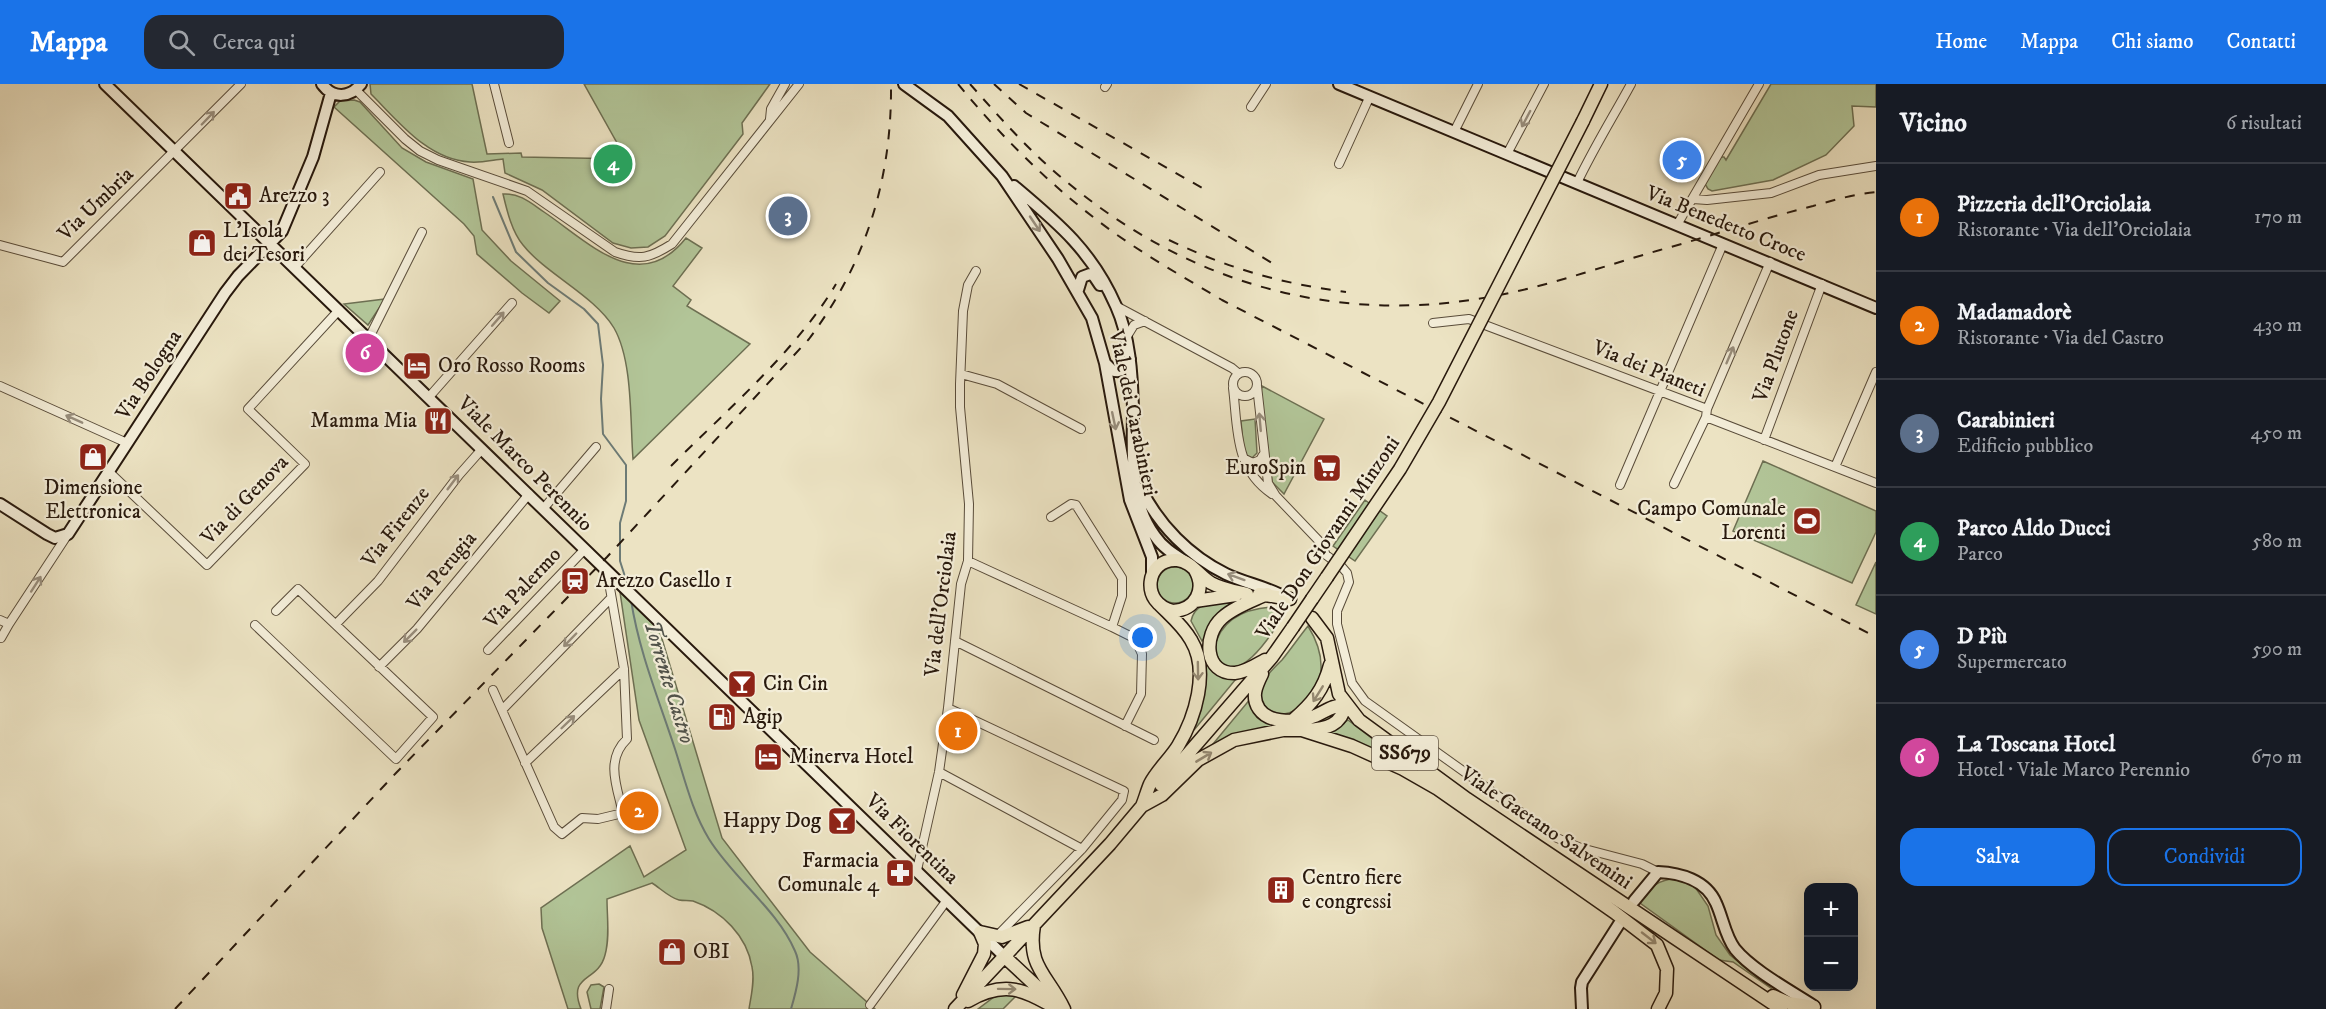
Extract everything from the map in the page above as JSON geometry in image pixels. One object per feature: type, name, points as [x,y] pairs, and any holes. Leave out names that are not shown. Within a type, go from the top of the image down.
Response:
[{"type":"main road","name":"Viale Marco Perennio","points":[[105,84],[607,571]]},
{"type":"main road","points":[[322,84],[331,93],[344,95],[358,87]]},
{"type":"main road","name":"Viale dei Carabinieri","points":[[904,84],[948,116],[1002,176],[1083,248],[1115,303],[1126,339],[1130,359],[1132,462],[1136,488],[1149,526],[1164,547],[1192,567]]},
{"type":"main road","name":"Via Benedetto Croce","points":[[1339,84],[1876,308]]},
{"type":"main road","name":"Viale Don Giovanni Minzoni","points":[[956,1008],[1110,844],[1272,657],[1293,627],[1400,469],[1439,402],[1601,84]]},
{"type":"main road","name":"Via Bologna","points":[[68,534],[225,293],[238,276],[282,231],[313,157],[331,93]]},
{"type":"main road","name":"Viale dei Carabinieri","points":[[1002,176],[1078,290],[1092,318],[1105,363],[1112,412],[1130,500],[1152,557],[1152,574]]},
{"type":"main road","points":[[1078,290],[1082,277],[1090,274],[1098,281],[1107,297],[1115,303]]},
{"type":"main road","points":[[1105,363],[1112,370],[1120,371],[1127,366],[1130,359]]},
{"type":"main road","name":"Viale dei Carabinieri","points":[[1132,462],[1146,498],[1156,515],[1179,542],[1226,574],[1290,599]]},
{"type":"main road","points":[[0,504],[55,538],[68,534]]},
{"type":"main road","points":[[1142,806],[1151,783],[1188,728],[1198,691],[1198,659],[1192,640],[1151,592],[1152,574],[1160,565],[1171,560],[1192,567],[1209,582],[1222,588],[1247,594]]},
{"type":"main road","points":[[1192,567],[1201,586],[1188,613],[1189,622],[1216,666],[1232,673],[1242,672],[1272,657]]},
{"type":"main road","name":"Via Fiorentina","points":[[607,571],[1060,1009]]},
{"type":"main road","points":[[1160,605],[1167,609],[1179,610],[1194,602],[1247,594],[1267,594],[1290,599]]},
{"type":"main road","points":[[1210,659],[1210,638],[1222,619],[1267,594]]},
{"type":"main road","name":"Viale Gaetano Salvemini","points":[[1312,618],[1327,638],[1338,694],[1359,720],[1467,799],[1635,907],[1719,968],[1781,1009]]},
{"type":"main road","points":[[1142,806],[1162,795],[1198,760],[1234,740],[1283,730],[1324,729],[1332,725],[1344,713],[1345,705],[1330,707],[1303,720],[1293,720],[1271,718],[1259,709],[1256,702],[1256,686],[1272,657]]},
{"type":"main road","points":[[1293,720],[1318,696],[1326,680],[1331,661]]},
{"type":"main road","points":[[1302,730],[1352,746],[1403,769],[1438,789],[1614,912],[1657,945],[1667,969],[1666,993],[1658,1009]]},
{"type":"main road","points":[[1521,847],[1635,907],[1658,872],[1685,876],[1706,888],[1715,901],[1724,928],[1736,950],[1760,970],[1817,1008]]},
{"type":"main road","points":[[980,932],[1011,935],[1035,924]]},
{"type":"main road","points":[[1035,924],[1032,951],[1060,1009]]},
{"type":"main road","points":[[1583,1007],[1582,982],[1619,924]]},
{"type":"main road","points":[[956,1008],[984,954],[985,944],[980,932]]},
{"type":"main road","points":[[1719,968],[1745,978],[1789,1003],[1817,1008]]},
{"type":"main road","points":[[956,1008],[979,995],[1000,988],[1026,992],[1060,1009]]},
{"type":"street","points":[[176,152],[242,84]]},
{"type":"street","points":[[494,84],[509,143]]},
{"type":"street","points":[[770,120],[771,109],[785,84]]},
{"type":"street","points":[[358,87],[405,139],[420,151],[438,160],[527,191],[615,252],[628,257],[644,258],[672,244],[799,84]]},
{"type":"street","points":[[1251,107],[1266,84]]},
{"type":"street","points":[[1454,132],[1478,84]]},
{"type":"street","points":[[1507,154],[1544,84]]},
{"type":"street","points":[[1577,183],[1588,158],[1607,129],[1631,84]]},
{"type":"street","points":[[1677,225],[1759,84]]},
{"type":"street","points":[[1340,164],[1369,98]]},
{"type":"street","name":"Via Umbria","points":[[0,245],[63,262],[176,152]]},
{"type":"street","points":[[1693,199],[1707,200],[1771,193],[1819,175],[1876,166]]},
{"type":"street","points":[[295,267],[380,172]]},
{"type":"street","points":[[369,338],[422,232]]},
{"type":"street","points":[[1620,485],[1722,244]]},
{"type":"street","points":[[1674,484],[1707,413],[1770,262]]},
{"type":"street","name":"Via dell'Orciolaia","points":[[917,870],[939,772],[962,584],[968,561],[969,504],[960,407],[963,311],[968,285],[976,271]]},
{"type":"street","name":"Via Plutone","points":[[1764,440],[1822,285]]},
{"type":"street","points":[[429,397],[512,303]]},
{"type":"street","points":[[1115,303],[1238,373]]},
{"type":"street","name":"Via di Genova","points":[[108,471],[207,565],[305,464],[248,409],[339,310]]},
{"type":"street","name":"Via dei Pianeti","points":[[1433,322],[1469,319],[1661,392],[1764,440],[1876,483]]},
{"type":"street","points":[[1126,339],[1134,325],[1145,321]]},
{"type":"street","points":[[1276,496],[1246,468],[1242,457],[1233,380],[1238,373],[1245,371],[1252,373],[1257,379],[1263,454],[1268,483],[1276,496],[1319,541],[1326,555],[1347,573],[1349,582],[1337,611],[1337,624],[1352,683],[1365,701],[1557,838],[1581,848],[1642,864],[1658,872]]},
{"type":"street","points":[[1835,467],[1876,372]]},
{"type":"street","points":[[961,374],[997,384],[1081,429]]},
{"type":"street","points":[[0,386],[127,443]]},
{"type":"street","points":[[1233,388],[1238,394],[1246,396],[1253,393],[1257,387]]},
{"type":"street","points":[[543,509],[596,447]]},
{"type":"street","name":"Via Firenze","points":[[336,624],[378,581],[459,475],[482,449]]},
{"type":"street","points":[[1242,457],[1249,463],[1253,463],[1260,460],[1263,454]]},
{"type":"street","name":"Via Perugia","points":[[379,667],[417,629],[529,494]]},
{"type":"street","points":[[1051,517],[1071,504],[1077,505],[1122,578],[1122,596],[1112,627]]},
{"type":"street","points":[[0,638],[68,534]]},
{"type":"street","name":"Via Palermo","points":[[488,650],[584,549]]},
{"type":"street","points":[[968,561],[1132,637],[1142,654],[1141,694],[1125,726]]},
{"type":"street","points":[[493,690],[554,827],[562,834],[582,818],[598,819],[623,813],[613,772],[614,760],[620,746],[627,739],[624,669],[607,571]]},
{"type":"street","points":[[255,625],[396,759],[433,717],[298,589],[276,611]]},
{"type":"street","points":[[502,710],[611,598]]},
{"type":"street","points":[[0,620],[9,624]]},
{"type":"street","points":[[955,640],[1154,740]]},
{"type":"street","points":[[525,763],[624,669]]},
{"type":"street","points":[[948,708],[1124,791],[1122,800],[1082,849],[998,935]]},
{"type":"street","points":[[939,772],[1082,849]]},
{"type":"street","points":[[870,1005],[947,900]]},
{"type":"street","points":[[606,1009],[609,989]]},
{"type":"green space","points":[[370,84],[472,84],[487,154],[521,153],[522,157],[626,159],[584,84],[770,84],[742,123],[743,134],[665,236],[648,247],[631,248],[613,243],[542,190],[505,173],[503,159],[483,162],[455,160],[427,147],[403,127],[371,94]]},
{"type":"green space","points":[[1771,84],[1876,84],[1876,107],[1852,106],[1854,126],[1826,155],[1773,180],[1712,191],[1708,189],[1705,184],[1720,157],[1726,160]]},
{"type":"green space","points":[[340,101],[360,102],[402,148],[426,162],[473,179],[482,230],[511,261],[560,301],[549,313],[477,254],[474,236],[464,224],[334,107]]},
{"type":"green space","points":[[503,194],[525,199],[597,249],[615,259],[633,264],[650,263],[668,255],[686,238],[702,248],[673,286],[691,300],[687,306],[750,344],[633,459],[628,374],[625,357],[614,328],[606,316],[583,295],[544,266],[523,245],[513,228]]},
{"type":"green space","points":[[385,299],[368,325],[344,304]]},
{"type":"green space","points":[[1262,386],[1324,419],[1284,494],[1272,482]]},
{"type":"green space","points":[[1255,419],[1257,453],[1252,458],[1244,455],[1241,421]]},
{"type":"green space","name":"Campo Comunale Lorenti","points":[[1763,461],[1876,511],[1876,532],[1852,583],[1733,531]]},
{"type":"green space","points":[[1365,500],[1387,516],[1355,561],[1333,546]]},
{"type":"green space","points":[[1876,562],[1876,614],[1856,605]]},
{"type":"green space","points":[[1175,567],[1188,572],[1193,585],[1188,598],[1175,603],[1162,598],[1157,585],[1162,572]]},
{"type":"green space","points":[[620,592],[659,629],[722,838],[810,952],[875,1009],[749,1009],[753,972],[745,945],[739,935],[723,918],[704,905],[676,899],[652,883],[607,899],[608,935],[605,955],[601,964],[581,983],[578,989],[581,1009],[568,1009],[542,928],[541,908],[630,846],[644,877],[686,850],[639,720]]},
{"type":"green space","points":[[1225,602],[1235,605],[1202,641],[1191,621],[1193,615],[1199,608]]},
{"type":"green space","points":[[1271,607],[1286,610],[1263,645],[1241,665],[1231,667],[1222,662],[1214,648],[1217,638],[1228,623],[1243,613]]},
{"type":"green space","points":[[1308,626],[1319,653],[1320,675],[1314,693],[1302,706],[1288,713],[1275,714],[1265,708],[1261,695],[1263,683]]},
{"type":"green space","points":[[1204,660],[1218,674],[1236,679],[1194,730],[1204,696]]},
{"type":"green space","points":[[1251,698],[1262,718],[1340,711],[1327,723],[1208,750]]},
{"type":"green space","points":[[1348,720],[1408,766],[1327,735]]},
{"type":"green space","points":[[1677,878],[1695,887],[1708,906],[1716,935],[1730,955],[1772,989],[1733,962],[1719,960],[1640,903],[1655,885]]},
{"type":"green space","points":[[599,984],[604,987],[600,1009],[591,1009],[587,992],[591,985]]},
{"type":"green space","points":[[1018,994],[1003,1009],[978,1009],[994,997]]},
{"type":"waterway","name":"Torrente Castro","points":[[493,197],[516,252],[548,283],[584,309],[598,324],[603,365],[601,399],[603,434],[626,465],[626,501],[620,523],[620,561],[628,586]]},
{"type":"waterway","name":"Torrente Castro","points":[[631,600],[644,657],[698,817],[719,853],[777,921],[795,951],[799,972],[791,1009]]},
{"type":"railway","points":[[175,1009],[396,773],[607,557],[809,339],[846,280],[872,219],[887,153],[891,84]]},
{"type":"railway","points":[[958,84],[993,124],[1050,181],[1113,232],[1180,275],[1222,300],[1876,637]]},
{"type":"railway","points":[[970,84],[1005,123],[1068,183],[1113,217],[1160,245],[1209,269],[1260,286],[1312,298],[1366,305],[1421,305],[1477,299],[1523,290],[1844,197],[1876,192]]},
{"type":"railway","points":[[994,84],[1026,113],[1277,266]]},
{"type":"railway","points":[[1019,84],[1204,189]]},
{"type":"railway","points":[[1169,240],[1255,274],[1346,292]]},
{"type":"railway","points":[[671,466],[737,402],[802,333],[836,284]]},
{"type":"place","name":"D Più","points":[[1682,160]]},
{"type":"place","name":"Parco Aldo Ducci","points":[[613,164]]},
{"type":"place","name":"Arezzo 3","points":[[238,196]]},
{"type":"place","name":"Carabinieri","points":[[788,216]]},
{"type":"place","name":"L'Isola dei Tesori","points":[[202,243]]},
{"type":"place","name":"La Toscana Hotel","points":[[365,353]]},
{"type":"place","name":"Oro Rosso Rooms","points":[[417,366]]},
{"type":"place","name":"Mamma Mia","points":[[438,421]]},
{"type":"place","name":"Dimensione Elettronica","points":[[93,457]]},
{"type":"place","name":"EuroSpin","points":[[1327,468]]},
{"type":"place","name":"Campo Comunale Lorenti","points":[[1807,521]]},
{"type":"place","name":"Arezzo Casello 1","points":[[575,581]]},
{"type":"place","name":"Cin Cin","points":[[742,684]]},
{"type":"place","name":"Agip","points":[[722,717]]},
{"type":"place","name":"Pizzeria dell'Orciolaia","points":[[958,731]]},
{"type":"place","name":"Minerva Hotel","points":[[768,757]]},
{"type":"place","name":"Madamadorè","points":[[639,811]]},
{"type":"place","name":"Happy Dog","points":[[842,821]]},
{"type":"place","name":"Farmacia Comunale 4","points":[[900,873]]},
{"type":"place","name":"Centro fiere e congressi","points":[[1281,890]]},
{"type":"place","name":"OBI","points":[[672,952]]}]
